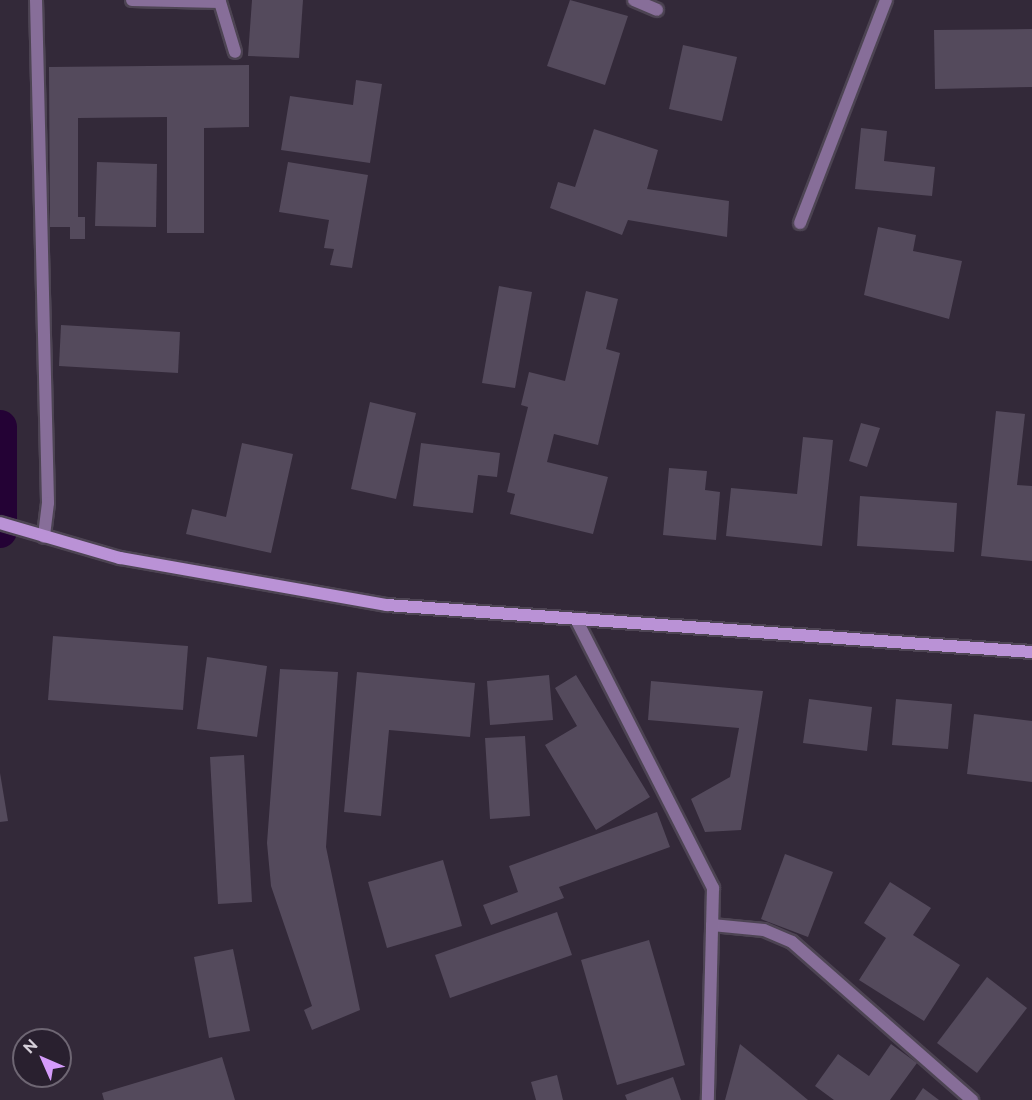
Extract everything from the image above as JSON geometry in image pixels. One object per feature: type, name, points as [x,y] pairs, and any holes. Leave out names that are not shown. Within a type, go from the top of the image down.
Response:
[{"type":"main road","points":[[0,523],[120,558],[387,605],[1032,652]]},
{"type":"street","points":[[36,0],[48,503],[44,537]]},
{"type":"street","points":[[132,0],[220,2],[235,52]]},
{"type":"street","points":[[634,0],[657,10]]},
{"type":"street","points":[[800,223],[886,0]]},
{"type":"street","points":[[576,619],[713,888],[708,1100]]},
{"type":"street","points":[[712,925],[764,930],[792,942],[972,1100]]},
{"type":"building","points":[[252,0],[303,0],[299,58],[248,56]]},
{"type":"building","points":[[570,0],[628,16],[605,85],[547,66]]},
{"type":"building","points":[[1032,29],[1032,87],[935,89],[934,30]]},
{"type":"building","points":[[683,45],[737,57],[722,121],[669,109]]},
{"type":"building","points":[[249,65],[249,127],[204,128],[204,233],[167,233],[167,117],[78,118],[78,217],[85,217],[85,239],[70,239],[70,227],[50,227],[49,67]]},
{"type":"building","points":[[356,80],[382,84],[370,163],[281,150],[290,96],[353,105]]},
{"type":"building","points":[[861,128],[887,131],[884,161],[935,167],[932,196],[855,189]]},
{"type":"building","points":[[594,129],[658,150],[647,189],[729,201],[727,237],[628,220],[622,235],[550,208],[558,182],[575,187]]},
{"type":"building","points":[[97,162],[157,164],[156,227],[95,226]]},
{"type":"building","points":[[288,162],[368,175],[352,268],[330,265],[334,249],[324,248],[329,220],[279,212]]},
{"type":"building","points":[[878,227],[916,235],[913,251],[962,261],[949,319],[864,295]]},
{"type":"building","points":[[499,286],[532,292],[515,388],[482,383]]},
{"type":"building","points":[[586,291],[618,299],[606,349],[620,353],[598,445],[554,434],[547,462],[608,477],[593,534],[510,514],[515,494],[507,492],[528,407],[521,405],[529,372],[565,381]]},
{"type":"building","points":[[61,325],[180,332],[178,373],[59,366]]},
{"type":"building","points":[[370,402],[416,413],[396,499],[351,489]]},
{"type":"building","points":[[996,411],[1025,414],[1017,485],[1032,486],[1032,561],[981,556]]},
{"type":"building","points":[[861,423],[880,428],[867,467],[849,461]]},
{"type":"building","points":[[803,437],[833,440],[822,546],[726,536],[731,488],[797,494]]},
{"type":"building","points":[[242,443],[293,454],[271,553],[186,534],[192,509],[226,517]]},
{"type":"building","points":[[421,443],[500,453],[497,477],[478,475],[473,513],[413,506]]},
{"type":"building","points":[[669,468],[707,471],[705,490],[720,492],[716,540],[663,535]]},
{"type":"building","points":[[860,496],[957,503],[954,552],[857,546]]},
{"type":"building","points":[[53,636],[188,646],[183,710],[48,700]]},
{"type":"building","points":[[207,657],[267,666],[257,737],[197,729]]},
{"type":"building","points":[[280,669],[338,672],[326,847],[360,1010],[312,1030],[304,1010],[312,1006],[271,886],[267,843]]},
{"type":"building","points":[[357,672],[475,683],[470,737],[389,730],[381,816],[344,812]]},
{"type":"building","points":[[549,675],[553,720],[490,725],[487,681]]},
{"type":"building","points":[[576,675],[650,797],[596,830],[545,745],[577,726],[555,688]]},
{"type":"building","points":[[651,681],[763,691],[741,830],[705,832],[691,799],[730,777],[739,728],[648,720]]},
{"type":"building","points":[[809,699],[872,707],[867,751],[803,743]]},
{"type":"building","points":[[896,699],[952,704],[948,749],[892,745]]},
{"type":"building","points":[[974,714],[1032,721],[1032,782],[967,774]]},
{"type":"building","points":[[525,736],[530,816],[490,819],[485,738]]},
{"type":"building","points":[[244,755],[252,902],[218,904],[210,757]]},
{"type":"building","points":[[0,773],[8,821],[0,822]]},
{"type":"building","points":[[657,812],[670,847],[559,887],[564,898],[491,925],[483,905],[518,892],[509,866]]},
{"type":"building","points":[[785,854],[833,872],[808,937],[761,919]]},
{"type":"building","points":[[443,860],[462,926],[387,948],[368,882]]},
{"type":"building","points":[[890,882],[931,908],[913,935],[960,965],[924,1021],[859,980],[886,938],[864,923]]},
{"type":"building","points":[[557,912],[572,955],[450,998],[435,955]]},
{"type":"building","points":[[649,940],[685,1065],[617,1085],[581,960]]},
{"type":"building","points":[[233,949],[250,1031],[209,1038],[194,957]]},
{"type":"building","points":[[987,977],[1027,1008],[977,1073],[937,1043]]},
{"type":"building","points":[[740,1044],[808,1100],[725,1100]]},
{"type":"building","points":[[891,1044],[917,1063],[890,1100],[834,1100],[815,1086],[838,1054],[869,1076]]},
{"type":"building","points":[[222,1057],[235,1100],[104,1100],[102,1093]]},
{"type":"building","points":[[557,1075],[563,1100],[536,1100],[531,1082]]},
{"type":"building","points":[[673,1077],[681,1100],[627,1100],[625,1095]]},
{"type":"building","points":[[923,1088],[939,1100],[915,1100]]},
{"type":"waterway","points":[[0,427],[0,531]]}]
